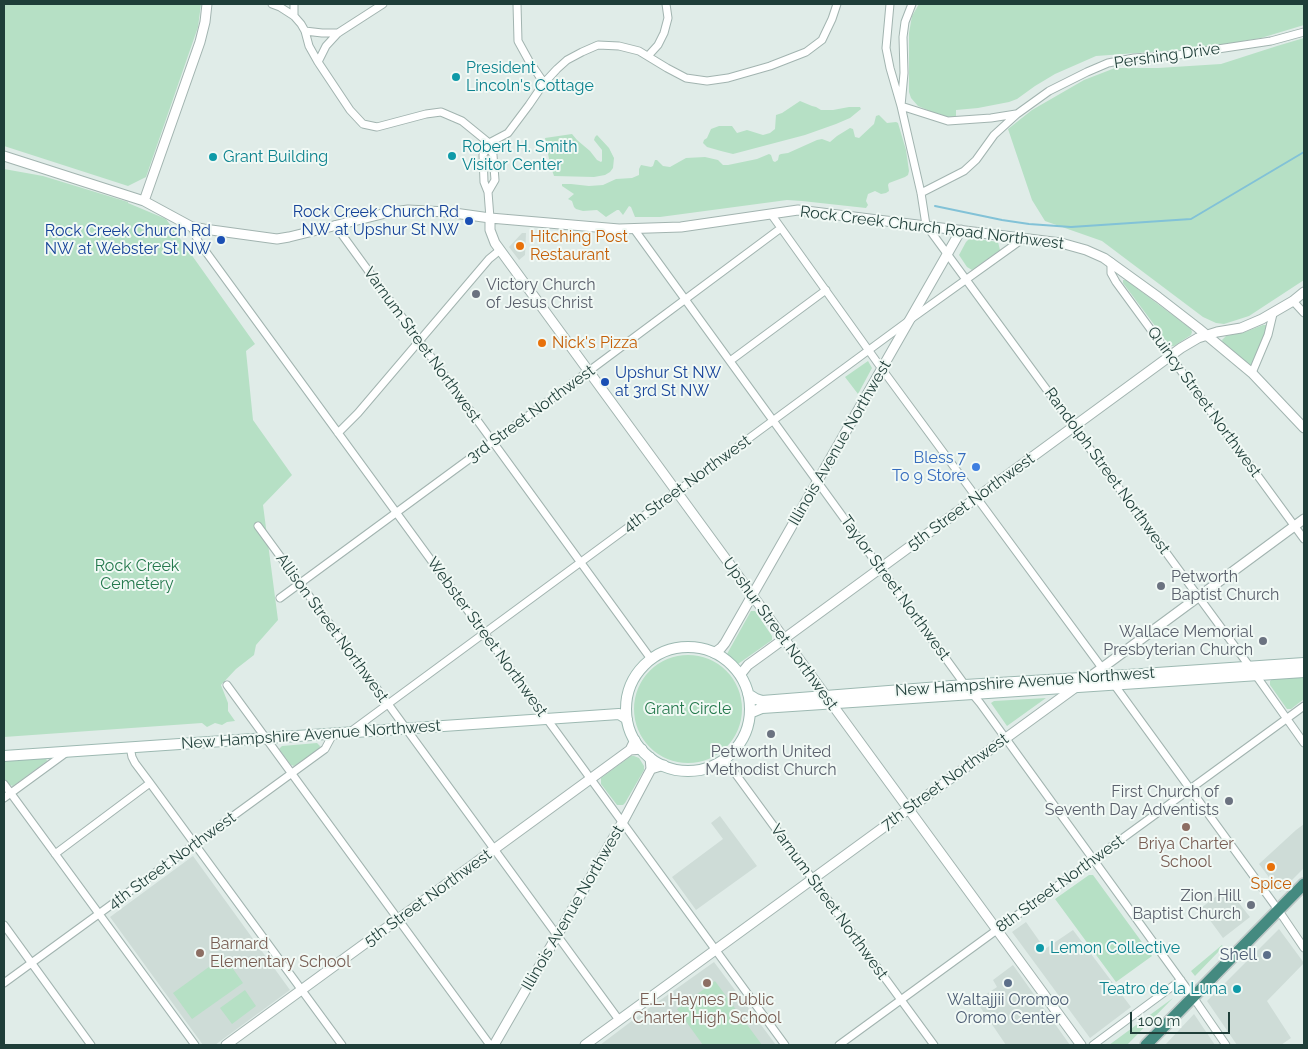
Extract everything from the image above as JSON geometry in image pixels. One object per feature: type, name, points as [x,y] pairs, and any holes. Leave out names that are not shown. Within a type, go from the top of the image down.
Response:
[{"type":"highway","points":[[1146,1045],[1304,884]]},
{"type":"main road","points":[[682,647],[698,648],[714,653],[727,661],[740,675],[748,694],[750,713],[741,740],[734,750],[708,767],[680,770],[664,765],[646,753],[635,740],[623,717],[629,690],[634,678],[651,659],[666,651],[682,647]]},
{"type":"main road","name":"New Hampshire Avenue Northwest","points":[[748,694],[762,701],[965,685],[1304,663]]},
{"type":"main road","name":"New Hampshire Avenue Northwest","points":[[750,713],[762,708],[1075,688],[1108,676],[1256,676],[1304,672]]},
{"type":"main road","name":"New Hampshire Avenue Northwest","points":[[4,756],[547,719],[623,717]]},
{"type":"street","points":[[144,201],[200,42],[208,4]]},
{"type":"street","points":[[272,4],[294,16],[305,31],[309,46],[318,62],[350,110],[363,124],[377,127],[441,112],[462,121],[488,143]]},
{"type":"street","points":[[294,4],[294,16]]},
{"type":"street","points":[[318,62],[326,46],[338,33],[383,4]]},
{"type":"street","points":[[517,4],[518,41],[544,83]]},
{"type":"street","points":[[648,56],[658,45],[664,33],[668,18],[666,4]]},
{"type":"street","points":[[490,218],[488,192],[484,182],[483,155],[488,143],[508,133],[544,83],[567,60],[598,45],[619,46],[639,51],[686,78],[707,81],[728,78],[770,66],[806,52],[822,40],[837,4]]},
{"type":"street","points":[[890,4],[886,48],[921,193],[926,225]]},
{"type":"street","points":[[901,106],[905,22],[912,4]]},
{"type":"street","points":[[305,31],[327,34],[338,33]]},
{"type":"street","name":"Pershing Drive","points":[[921,193],[964,171],[976,160],[994,134],[1017,114],[1050,91],[1108,63],[1272,41],[1304,32]]},
{"type":"street","points":[[901,106],[948,121],[1017,114]]},
{"type":"street","name":"Rock Creek Church Road Northwest","points":[[4,156],[144,201],[192,227],[277,239],[386,213],[408,210],[447,212],[490,218],[610,229],[681,227],[795,210],[926,225],[1076,246],[1093,252],[1111,262],[1207,336],[1252,374],[1304,428]]},
{"type":"street","points":[[771,214],[882,369],[1279,910],[1304,948]]},
{"type":"street","name":"Upshur Street Northwest","points":[[490,218],[492,235],[500,250],[1081,1045]]},
{"type":"street","name":"Randolph Street Northwest","points":[[926,225],[1304,743]]},
{"type":"street","name":"Varnum Street Northwest","points":[[335,226],[651,659]]},
{"type":"street","name":"Webster Street Northwest","points":[[192,227],[198,241],[785,1045]]},
{"type":"street","name":"3rd Street Northwest","points":[[280,598],[781,228]]},
{"type":"street","name":"Taylor Street Northwest","points":[[634,229],[965,685],[1094,859],[1226,1045]]},
{"type":"street","name":"Illinois Avenue Northwest","points":[[714,653],[725,643],[961,230]]},
{"type":"street","name":"4th Street Northwest","points":[[350,732],[1024,238]]},
{"type":"street","points":[[338,433],[358,413],[489,259],[500,250]]},
{"type":"street","name":"Quincy Street Northwest","points":[[1111,262],[1111,273],[1116,282],[1304,539]]},
{"type":"street","points":[[730,361],[826,290]]},
{"type":"street","name":"5th Street Northwest","points":[[740,675],[748,665],[784,638],[1192,341],[1248,326],[1273,314],[1304,292]]},
{"type":"street","points":[[1292,301],[1304,313]]},
{"type":"street","points":[[1252,374],[1268,335],[1273,314]]},
{"type":"street","points":[[1108,676],[1198,597],[1304,519]]},
{"type":"street","name":"Allison Street Northwest","points":[[259,528],[619,1020]]},
{"type":"street","name":"7th Street Northwest","points":[[584,1045],[1089,678]]},
{"type":"street","points":[[227,685],[490,1045]]},
{"type":"street","name":"8th Street Northwest","points":[[839,1045],[1304,706]]},
{"type":"street","name":"4th Street Northwest","points":[[4,983],[325,749],[333,734]]},
{"type":"street","name":"5th Street Northwest","points":[[226,1045],[630,750],[635,740]]},
{"type":"street","points":[[130,747],[132,757],[150,783],[342,1045]]},
{"type":"street","points":[[630,750],[646,753],[651,769],[664,765]]},
{"type":"street","points":[[4,798],[67,751]]},
{"type":"street","name":"Varnum Street Northwest","points":[[724,758],[934,1045]]},
{"type":"street","name":"Illinois Avenue Northwest","points":[[494,1045],[651,769]]},
{"type":"street","points":[[54,854],[150,783]]},
{"type":"street","points":[[4,784],[195,1045]]},
{"type":"street","points":[[4,925],[92,1045]]},
{"type":"street","points":[[1094,1045],[1181,980]]},
{"type":"shaded area","points":[[522,233],[526,233],[525,255],[519,260],[509,247]]},
{"type":"shaded area","points":[[720,816],[757,866],[696,910],[672,877],[723,839],[711,823]]},
{"type":"shaded area","points":[[1304,824],[1304,868],[1280,892],[1259,864]]},
{"type":"shaded area","name":"Barnard Elementary School","points":[[193,856],[290,990],[215,1045],[203,1045],[110,917]]},
{"type":"shaded area","points":[[1227,888],[1250,917],[1223,938],[1201,908]]},
{"type":"shaded area","points":[[1026,922],[1045,949],[1073,930],[1131,1007],[1090,1038],[1012,932]]},
{"type":"shaded area","points":[[1279,929],[1304,963],[1267,1001],[1291,1038],[1281,1045],[1237,1045],[1207,1001]]},
{"type":"shaded area","name":"E.L. Haynes Public Charter High School","points":[[714,962],[776,1045],[600,1045],[645,1011]]},
{"type":"shaded area","points":[[1013,965],[1070,1045],[1006,1045],[976,1001],[997,987],[993,980]]},
{"type":"shaded area","points":[[1194,1014],[1215,1045],[1165,1045]]},
{"type":"green space","points":[[4,4],[201,4],[198,27],[146,177],[128,186],[4,146]]},
{"type":"green space","points":[[919,4],[1304,4],[1304,25],[1261,38],[1192,49],[1096,56],[1055,74],[1017,99],[978,108],[956,110],[956,117],[944,117],[918,106],[911,98],[909,92],[909,33],[912,16]]},
{"type":"green space","points":[[1304,38],[1304,280],[1249,316],[1224,324],[1216,323],[1203,317],[1102,241],[1045,221],[1032,200],[1008,129],[1032,110],[1084,80],[1115,68],[1158,68],[1221,64]]},
{"type":"green space","points":[[800,101],[821,110],[849,107],[860,107],[861,109],[850,118],[805,135],[733,154],[707,147],[703,143],[711,129],[719,126],[732,126],[737,133],[747,130],[763,135],[770,133],[775,129],[776,115]]},
{"type":"green space","points":[[879,115],[887,123],[898,123],[906,150],[909,171],[905,177],[889,183],[889,191],[886,193],[881,194],[875,191],[868,194],[866,201],[868,205],[866,208],[787,200],[660,217],[635,217],[629,206],[623,215],[617,210],[606,217],[597,210],[583,211],[576,209],[572,201],[568,199],[574,194],[562,186],[562,184],[603,185],[616,179],[632,178],[639,175],[641,165],[651,167],[655,160],[663,166],[670,167],[686,158],[705,157],[718,160],[723,165],[728,165],[757,159],[769,154],[775,162],[781,154],[788,153],[817,140],[822,139],[830,142],[850,128],[853,129],[855,137],[859,138],[874,124],[876,116]]},
{"type":"green space","points":[[572,134],[601,162],[602,150],[594,140],[597,135],[609,148],[614,158],[613,168],[610,172],[594,177],[554,176],[545,138]]},
{"type":"green space","name":"Rock Creek Cemetery","points":[[4,169],[43,176],[128,202],[166,219],[255,344],[246,351],[253,420],[292,475],[263,505],[278,620],[256,645],[254,655],[236,669],[221,685],[228,703],[228,711],[235,721],[222,725],[215,723],[207,727],[202,723],[4,737]]},
{"type":"green space","points":[[970,238],[998,242],[1000,250],[972,270],[967,267],[959,255]]},
{"type":"green space","points":[[1123,280],[1126,280],[1191,329],[1191,335],[1174,346],[1170,346],[1123,283]]},
{"type":"green space","points":[[1266,325],[1268,329],[1251,365],[1248,365],[1223,343],[1222,340],[1226,336],[1245,332]]},
{"type":"green space","points":[[868,361],[872,368],[858,394],[845,377]]},
{"type":"green space","points":[[751,611],[755,611],[772,636],[772,640],[738,664],[727,654]]},
{"type":"green space","name":"Grant Circle","points":[[688,655],[709,659],[726,671],[738,688],[742,709],[738,730],[726,747],[709,759],[688,763],[667,759],[650,747],[638,730],[634,709],[638,688],[650,671],[667,659]]},
{"type":"green space","points":[[1304,677],[1304,699],[1291,709],[1287,709],[1270,685],[1270,681],[1272,679]]},
{"type":"green space","points":[[1046,698],[1007,726],[991,703],[994,701]]},
{"type":"green space","points":[[317,743],[320,746],[319,749],[294,766],[291,765],[279,749],[282,746]]},
{"type":"green space","points":[[631,756],[639,758],[644,766],[644,770],[625,803],[617,805],[601,784],[601,778]]},
{"type":"green space","points":[[46,758],[47,761],[13,786],[4,778],[4,761]]},
{"type":"green space","points":[[1089,875],[1093,875],[1152,956],[1116,982],[1055,899]]},
{"type":"green space","points":[[1222,945],[1223,947],[1195,976],[1191,971]]},
{"type":"green space","points":[[224,956],[243,983],[192,1019],[173,993]]},
{"type":"green space","points":[[715,981],[762,1045],[703,1045],[677,1009]]},
{"type":"green space","points":[[245,990],[256,1006],[232,1024],[220,1008]]},
{"type":"green space","points":[[1173,998],[1127,1045],[1109,1045]]},
{"type":"waterway","points":[[935,206],[1002,220],[1071,227],[1191,219],[1304,152]]},
{"type":"place","name":"President Lincoln's Cottage","points":[[456,77]]},
{"type":"place","name":"Robert H. Smith Visitor Center","points":[[452,156]]},
{"type":"place","name":"Grant Building","points":[[213,157]]},
{"type":"place","name":"Rock Creek Church Rd NW at Upshur St NW","points":[[469,221]]},
{"type":"place","name":"Rock Creek Church Rd NW at Webster St NW","points":[[221,240]]},
{"type":"place","name":"Hitching Post Restaurant","points":[[520,246]]},
{"type":"place","name":"Victory Church of Jesus Christ","points":[[476,294]]},
{"type":"place","name":"Nick's Pizza","points":[[542,343]]},
{"type":"place","name":"Upshur St NW at 3rd St NW","points":[[605,382]]},
{"type":"place","name":"Bless 7 To 9 Store","points":[[976,467]]},
{"type":"place","name":"Petworth Baptist Church","points":[[1161,586]]},
{"type":"place","name":"Wallace Memorial Presbyterian Church","points":[[1263,641]]},
{"type":"place","name":"Petworth United Methodist Church","points":[[771,734]]},
{"type":"place","name":"First Church of Seventh Day Adventists","points":[[1229,801]]},
{"type":"place","name":"Briya Charter School","points":[[1186,827]]},
{"type":"place","name":"Spice","points":[[1271,867]]},
{"type":"place","name":"Zion Hill Baptist Church","points":[[1251,905]]},
{"type":"place","name":"Lemon Collective","points":[[1040,948]]},
{"type":"place","name":"Barnard Elementary School","points":[[200,953]]},
{"type":"place","name":"Shell","points":[[1267,955]]},
{"type":"place","name":"E.L. Haynes Public Charter High School","points":[[707,983]]},
{"type":"place","name":"Waltajjii Oromoo Oromo Center","points":[[1008,983]]},
{"type":"place","name":"Teatro de la Luna","points":[[1237,989]]}]
